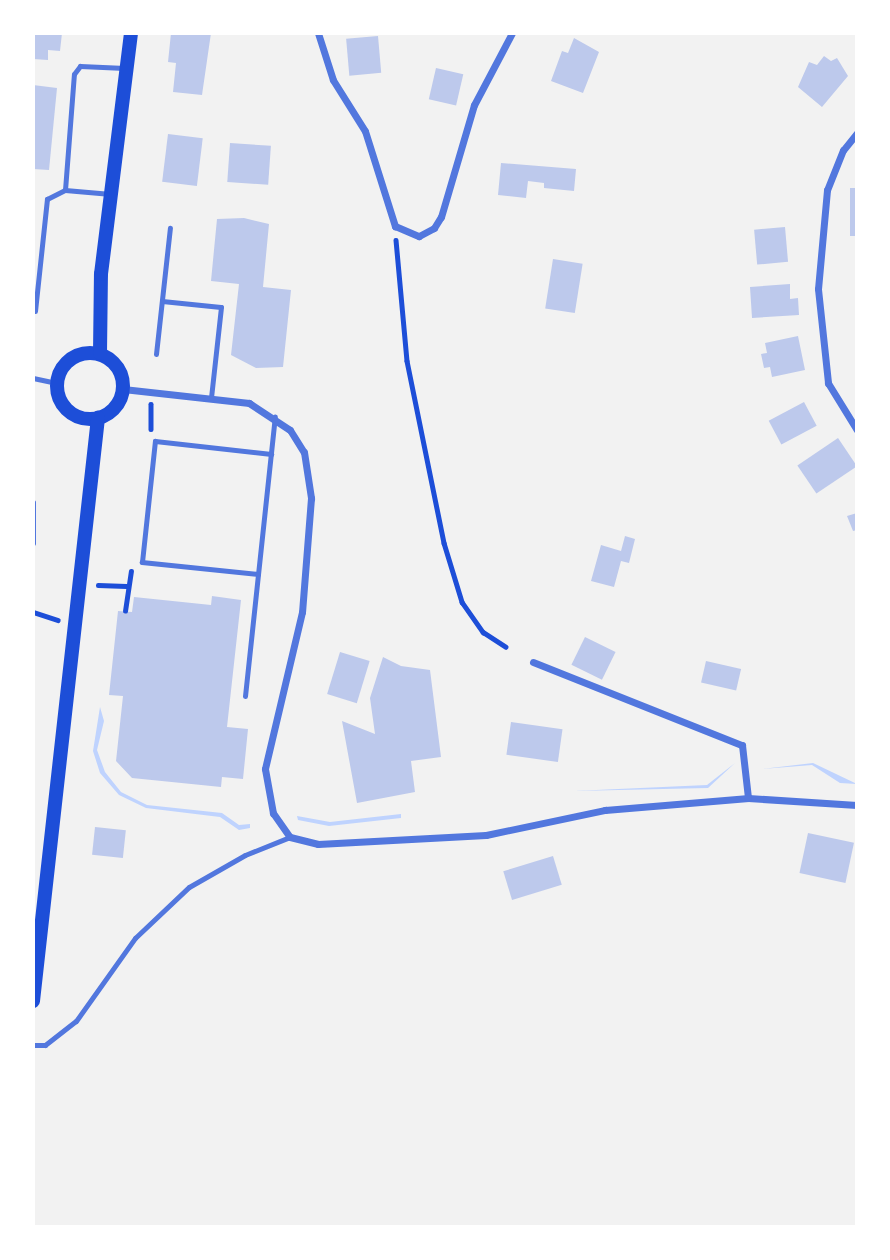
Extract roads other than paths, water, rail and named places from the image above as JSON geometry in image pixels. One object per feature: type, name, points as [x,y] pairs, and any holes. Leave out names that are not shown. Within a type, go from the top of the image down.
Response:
[{"type":"main road","points":[[100,353],[101,274],[131,33]]},
{"type":"main road","points":[[100,353],[120,369],[123,388],[113,411],[98,418],[72,414],[60,401],[57,383],[69,359],[100,353]]},
{"type":"main road","points":[[33,1001],[98,418]]},
{"type":"street","points":[[318,33],[333,80],[365,131],[396,226],[419,236],[434,228],[474,105],[512,33]]},
{"type":"street","points":[[857,133],[843,150],[827,190],[818,316],[828,383],[857,430]]},
{"type":"street","points":[[123,388],[211,397],[249,404],[275,417],[290,430],[304,452],[312,498],[302,612],[265,769],[273,813],[290,837],[317,844],[486,835],[605,810],[748,798],[857,805]]},
{"type":"street","points":[[533,662],[742,745],[748,798]]},
{"type":"lane","points":[[65,190],[74,74],[80,65],[126,68]]},
{"type":"lane","points":[[35,311],[47,199],[65,190],[111,194]]},
{"type":"lane","points":[[156,354],[170,228]]},
{"type":"lane","points":[[162,301],[221,307],[211,397]]},
{"type":"lane","points":[[33,379],[57,383]]},
{"type":"lane","points":[[245,696],[275,417]]},
{"type":"lane","points":[[258,574],[142,562],[155,441],[271,454]]},
{"type":"lane","points":[[33,502],[33,543]]},
{"type":"lane","points":[[33,1045],[45,1045],[76,1021],[135,937],[189,887],[245,855],[290,837]]},
{"type":"water","points":[[100,707],[104,721],[97,750],[105,772],[121,792],[147,805],[222,813],[239,825],[250,824],[250,828],[239,830],[220,817],[146,808],[119,795],[100,773],[93,751]]},
{"type":"water","points":[[735,763],[708,788],[574,791],[707,785]]},
{"type":"water","points":[[813,763],[857,784],[840,783],[812,765],[761,769]]},
{"type":"water","points":[[401,814],[401,818],[329,826],[298,820],[297,816],[330,822]]}]
